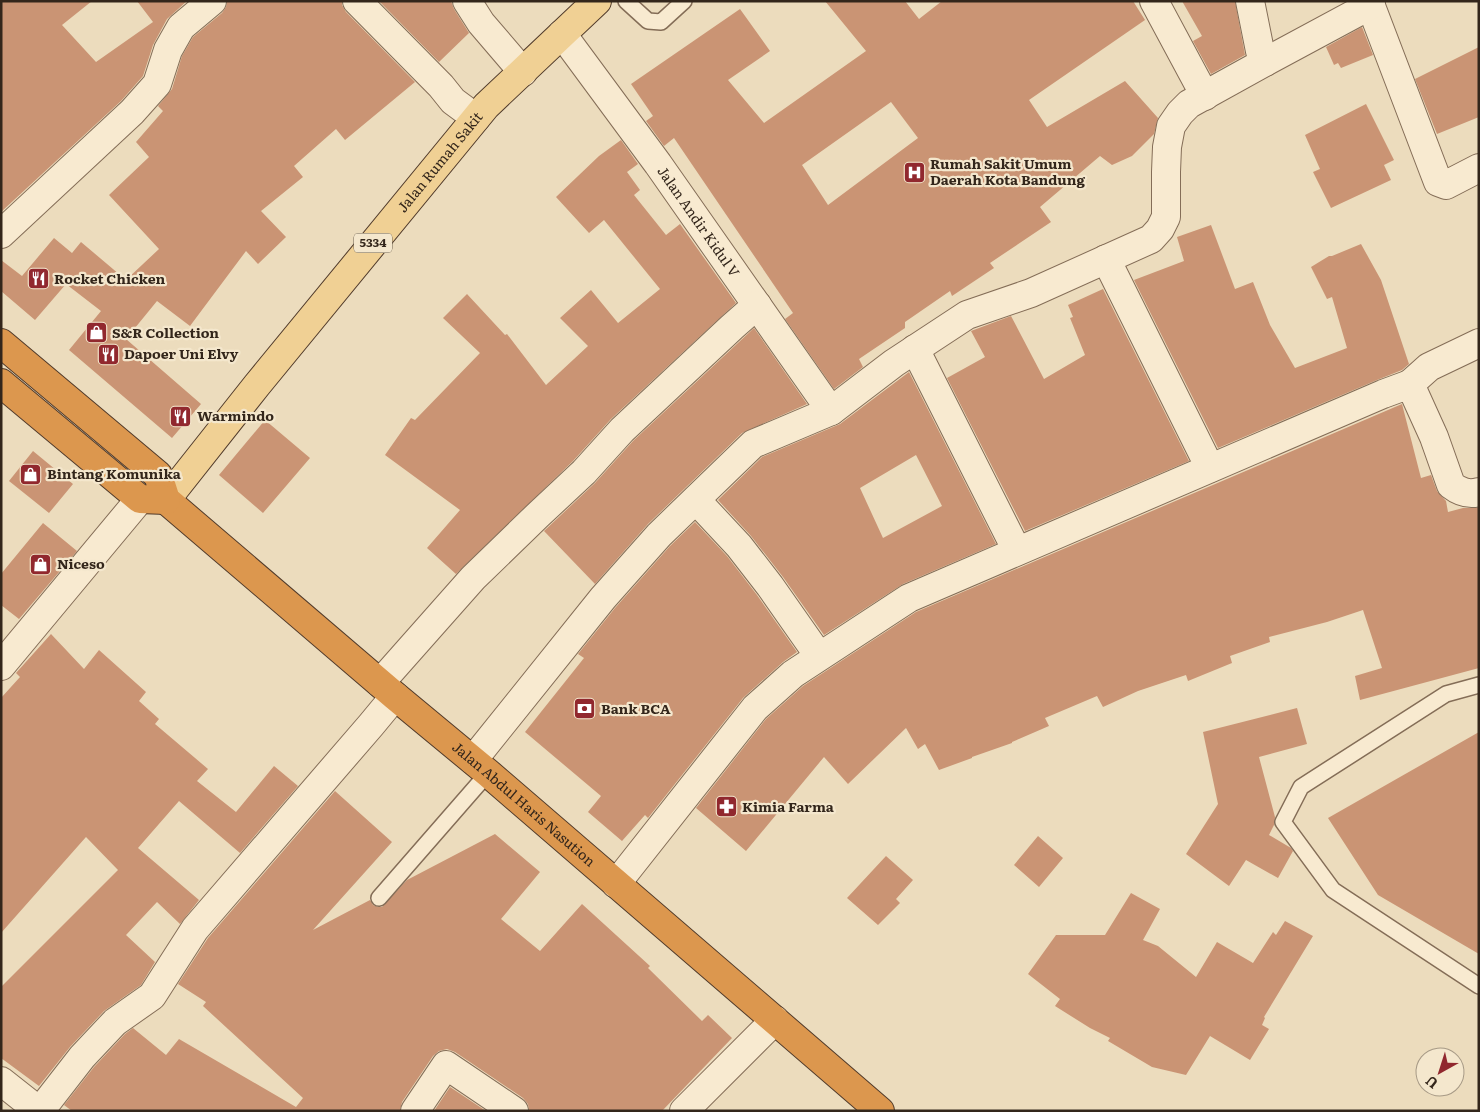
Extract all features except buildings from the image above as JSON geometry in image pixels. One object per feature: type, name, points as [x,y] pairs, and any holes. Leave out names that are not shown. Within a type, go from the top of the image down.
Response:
[{"type":"highway","points":[[1,343],[158,475],[153,499]]},
{"type":"highway","name":"Jalan Abdul Haris Nasution","points":[[1,384],[153,499],[481,767],[880,1111]]},
{"type":"main road","name":"Jalan Rumah Sakit","points":[[153,499],[257,384],[486,106],[597,1]]},
{"type":"street","points":[[1,234],[132,112],[157,84],[168,50],[181,27],[212,1]]},
{"type":"street","points":[[357,1],[441,86],[453,101],[476,118]]},
{"type":"street","points":[[467,1],[481,23],[523,72]]},
{"type":"street","points":[[1154,1],[1205,96]]},
{"type":"street","points":[[1250,1],[1264,62]]},
{"type":"street","points":[[481,767],[603,598],[659,535],[753,444],[831,411],[915,349],[967,315],[1031,293],[1151,239],[1160,229],[1166,217],[1167,147],[1171,126],[1189,104],[1370,3],[1438,182],[1446,185],[1479,168]]},
{"type":"street","name":"Jalan Andir Kidul V","points":[[562,34],[658,164],[831,411]]},
{"type":"street","points":[[1106,259],[1210,468]]},
{"type":"street","points":[[1,1081],[39,1111],[82,1057],[115,1022],[152,996],[195,929],[365,732],[387,690],[473,578],[584,472],[622,430],[757,305]]},
{"type":"street","points":[[616,884],[755,708],[793,674],[909,598],[1410,384],[1429,367],[1479,344]]},
{"type":"street","points":[[915,349],[1017,551]]},
{"type":"street","points":[[1410,384],[1434,437],[1451,485],[1457,490],[1470,494],[1479,492]]},
{"type":"street","points":[[1,666],[153,499]]},
{"type":"street","points":[[696,500],[739,546],[770,586],[819,656]]},
{"type":"street","points":[[684,1111],[775,1020]]},
{"type":"street","points":[[415,1111],[446,1065],[514,1111]]},
{"type":"lane","points":[[626,1],[648,21],[661,22],[684,1]]},
{"type":"lane","points":[[1479,685],[1446,694],[1301,786],[1283,822],[1333,890],[1479,986]]},
{"type":"lane","points":[[379,898],[481,767]]},
{"type":"place","name":"Rumah Sakit Umum Daerah Kota Bandung","points":[[914,172]]},
{"type":"place","name":"Rocket Chicken","points":[[38,279]]},
{"type":"place","name":"S&R Collection","points":[[96,333]]},
{"type":"place","name":"Dapoer Uni Elvy","points":[[108,354]]},
{"type":"place","name":"Warmindo","points":[[181,416]]},
{"type":"place","name":"Bintang Komunika","points":[[31,474]]},
{"type":"place","name":"Niceso","points":[[41,564]]},
{"type":"place","name":"Bank BCA","points":[[585,709]]},
{"type":"place","name":"Kimia Farma","points":[[726,807]]}]
